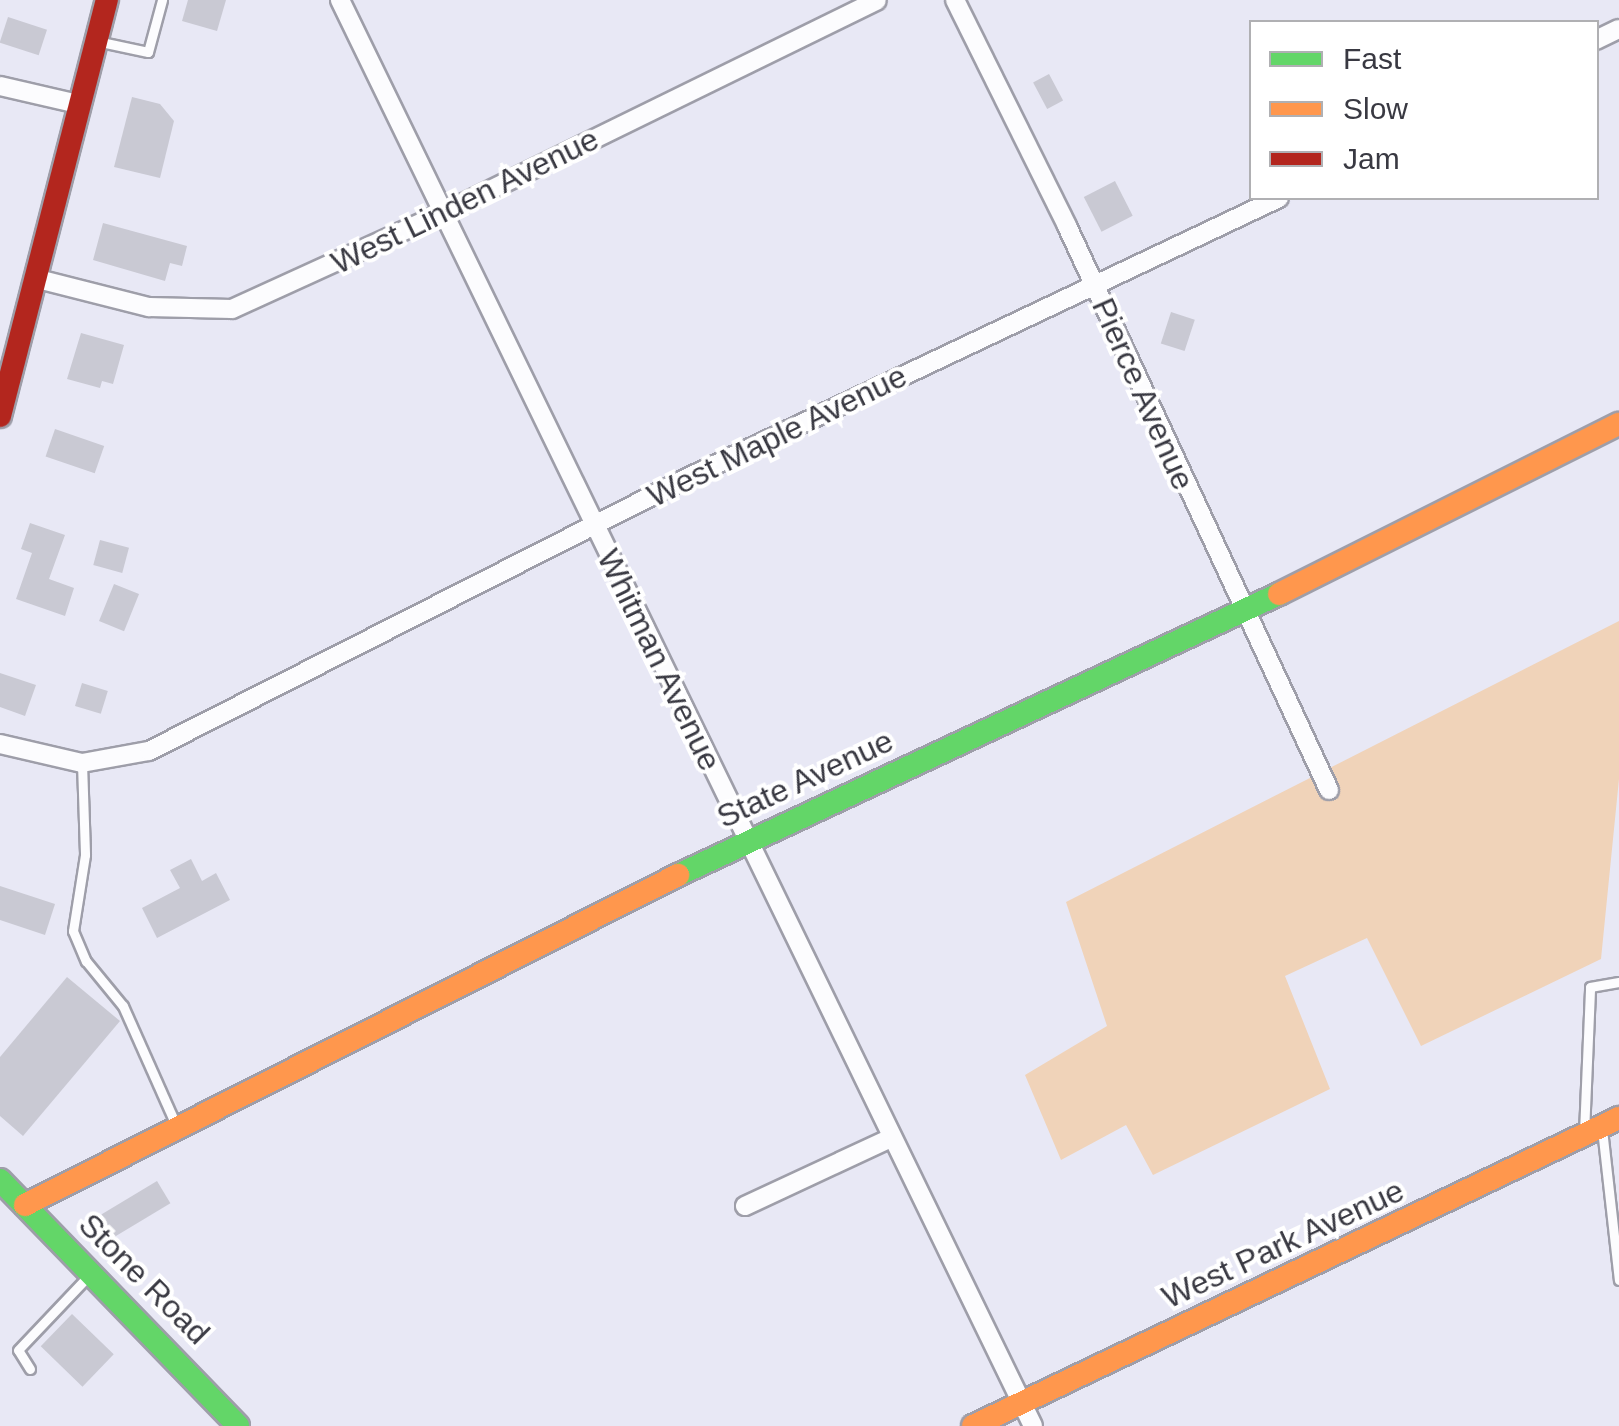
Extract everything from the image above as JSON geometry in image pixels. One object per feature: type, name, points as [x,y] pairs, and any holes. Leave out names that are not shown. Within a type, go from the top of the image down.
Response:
[{"type":"main road","points":[[0,416],[8,355],[34,278],[106,0]]},
{"type":"main road","name":"State Avenue","points":[[25,1204],[176,1124],[747,842],[1242,611],[1619,424]]},
{"type":"main road","name":"West Park Avenue","points":[[973,1426],[1602,1127]]},
{"type":"main road","name":"Stone Road","points":[[0,1180],[238,1426]]},
{"type":"street","name":"Whitman Avenue","points":[[340,0],[890,1139],[1033,1426]]},
{"type":"street","name":"West Linden Avenue","points":[[34,278],[149,307],[232,309],[443,213],[877,0]]},
{"type":"street","name":"Pierce Avenue","points":[[955,0],[1094,284],[1328,790]]},
{"type":"street","points":[[0,86],[78,104]]},
{"type":"street","name":"West Maple Avenue","points":[[0,744],[82,763],[149,752],[594,526],[1275,200]]},
{"type":"street","points":[[745,1206],[890,1139]]},
{"type":"lane","points":[[95,41],[148,52],[162,0]]},
{"type":"lane","points":[[82,763],[85,855],[73,931],[86,961],[123,1006],[176,1124]]},
{"type":"lane","points":[[1619,982],[1590,988],[1619,1280]]},
{"type":"lane","points":[[30,1368],[18,1350],[92,1272]]},
{"type":"shaded area","points":[[1619,621],[1619,779],[1601,959],[1421,1046],[1367,938],[1285,976],[1330,1089],[1153,1175],[1126,1125],[1061,1160],[1025,1075],[1107,1026],[1066,902]]},
{"type":"building","points":[[188,0],[226,0],[217,31],[182,21]]},
{"type":"building","points":[[8,17],[47,30],[39,55],[0,43]]},
{"type":"building","points":[[1049,74],[1063,100],[1047,109],[1033,82]]},
{"type":"building","points":[[132,97],[160,104],[174,121],[160,178],[114,167]]},
{"type":"building","points":[[1115,181],[1133,216],[1102,232],[1084,197]]},
{"type":"building","points":[[103,223],[187,246],[182,266],[170,263],[165,281],[93,260]]},
{"type":"building","points":[[1171,312],[1195,320],[1185,351],[1161,343]]},
{"type":"building","points":[[81,333],[124,345],[113,384],[102,381],[100,388],[67,379]]},
{"type":"building","points":[[55,429],[104,446],[95,473],[46,456]]},
{"type":"building","points":[[30,523],[65,535],[49,579],[74,588],[65,616],[16,599],[32,553],[21,549]]},
{"type":"building","points":[[100,540],[129,548],[122,573],[93,565]]},
{"type":"building","points":[[114,584],[139,594],[124,631],[99,621]]},
{"type":"building","points":[[0,673],[36,685],[25,716],[0,707]]},
{"type":"building","points":[[82,683],[108,691],[101,714],[75,706]]},
{"type":"building","points":[[191,859],[202,881],[216,873],[230,900],[157,938],[142,908],[180,888],[170,870]]},
{"type":"building","points":[[0,886],[55,904],[45,935],[0,920]]},
{"type":"building","points":[[67,977],[120,1021],[23,1136],[0,1116],[0,1057]]},
{"type":"building","points":[[157,1181],[170,1203],[115,1237],[101,1214]]},
{"type":"building","points":[[72,1314],[114,1354],[82,1387],[41,1346]]},
{"type":"traffic: fast","points":[[678,875],[1279,594]]},
{"type":"traffic: fast","points":[[0,1180],[238,1426]]},
{"type":"traffic: slow","points":[[1279,594],[1619,424]]},
{"type":"traffic: slow","points":[[25,1205],[678,875]]},
{"type":"traffic: slow","points":[[973,1426],[1619,1118]]},
{"type":"traffic: jam","points":[[0,416],[107,0]]}]
